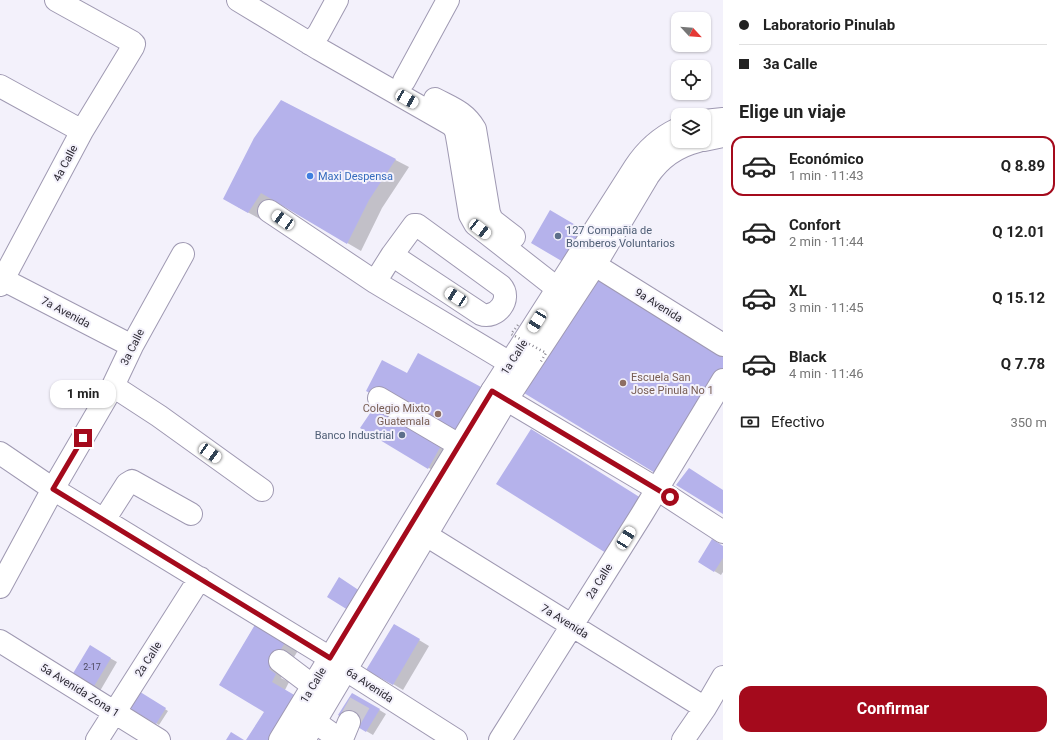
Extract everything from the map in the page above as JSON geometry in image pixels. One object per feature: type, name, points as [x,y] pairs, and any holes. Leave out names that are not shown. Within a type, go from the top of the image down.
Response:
[{"type":"street","name":"4a Calle","points":[[1,281],[82,131],[134,44],[56,0]]},
{"type":"street","points":[[238,0],[404,81],[464,114],[475,129],[489,213],[492,220],[561,283]]},
{"type":"street","points":[[268,0],[314,38],[452,125],[456,131],[470,215],[475,224],[561,283]]},
{"type":"street","points":[[314,38],[337,0]]},
{"type":"street","points":[[404,81],[448,0]]},
{"type":"street","points":[[0,86],[82,131]]},
{"type":"street","points":[[711,121],[723,119]]},
{"type":"street","points":[[633,186],[639,161],[648,150],[671,133]]},
{"type":"street","points":[[711,139],[723,136]]},
{"type":"street","points":[[633,186],[651,171],[661,160],[682,148]]},
{"type":"street","name":"1a Calle","points":[[500,395],[510,363],[561,283],[633,186]]},
{"type":"street","name":"1a Calle","points":[[310,731],[339,670],[467,450],[500,395],[595,265],[633,186]]},
{"type":"street","points":[[270,211],[375,282],[510,363]]},
{"type":"street","points":[[375,282],[392,255],[414,225],[417,225],[501,286],[505,290],[502,306],[492,315],[486,316],[481,314],[392,255]]},
{"type":"street","name":"3a Calle","points":[[0,587],[53,489],[112,386],[132,346],[183,254]]},
{"type":"street","name":"9a Avenida","points":[[595,265],[723,345]]},
{"type":"street","name":"7a Avenida","points":[[1,281],[132,346]]},
{"type":"street","name":"2a Calle","points":[[500,740],[657,489],[723,380]]},
{"type":"street","points":[[112,386],[165,421],[262,490]]},
{"type":"street","points":[[500,395],[657,489],[723,532]]},
{"type":"street","points":[[379,398],[467,450]]},
{"type":"street","name":"1a Calle","points":[[280,740],[313,686],[339,670],[426,535],[467,450]]},
{"type":"street","name":"6a Avenida","points":[[0,453],[53,489],[200,578],[339,670],[456,740]]},
{"type":"street","points":[[104,520],[127,484],[132,481],[192,514]]},
{"type":"street","name":"7a Avenida","points":[[426,535],[705,708]]},
{"type":"street","name":"2a Calle","points":[[97,740],[200,578]]},
{"type":"street","name":"5a Avenida Zona 1","points":[[0,641],[159,740]]},
{"type":"street","points":[[280,660],[313,686]]},
{"type":"street","points":[[339,670],[362,699]]},
{"type":"street","points":[[683,740],[705,708],[723,677]]},
{"type":"street","points":[[310,731],[339,739],[342,738],[349,722]]},
{"type":"path","points":[[518,325],[511,334],[546,353],[540,363]]},
{"type":"building","name":"Maxi Despensa","points":[[281,100],[396,159],[369,200],[347,244],[261,193],[248,213],[223,199],[254,138]]},
{"type":"building","name":"127 Compañia de Bomberos Voluntarios","points":[[550,210],[584,230],[565,263],[531,243]]},
{"type":"building","name":"Escuela San Jose Pinula No 1","points":[[594,276],[723,354],[723,372],[660,476],[524,393]]},
{"type":"building","name":"Colegio Mixto Guatemala","points":[[418,353],[481,387],[453,438],[366,391],[382,360],[407,373]]},
{"type":"building","name":"Banco Industrial","points":[[377,403],[443,442],[428,469],[360,428]]},
{"type":"building","points":[[531,429],[641,498],[606,553],[496,484]]},
{"type":"building","points":[[689,468],[723,490],[723,514],[676,485]]},
{"type":"building","points":[[712,539],[723,546],[723,558],[714,572],[698,562]]},
{"type":"building","points":[[339,577],[360,591],[348,610],[327,597]]},
{"type":"building","points":[[256,623],[286,641],[269,669],[276,674],[272,682],[296,696],[270,740],[246,740],[264,712],[219,685]]},
{"type":"building","points":[[394,624],[420,639],[393,685],[366,670]]},
{"type":"building","points":[[90,645],[111,658],[93,688],[72,675]]},
{"type":"building","points":[[137,690],[166,708],[156,724],[126,706]]},
{"type":"building","points":[[352,693],[380,709],[366,732],[338,715]]},
{"type":"building","points":[[231,732],[244,740],[226,740]]},
{"type":"tunnel","points":[[349,722],[362,699]]},
{"type":"place","name":"Maxi Despensa","points":[[310,176]]},
{"type":"place","name":"127 Compañia de Bomberos Voluntarios","points":[[558,236]]},
{"type":"place","name":"Escuela San Jose Pinula No 1","points":[[623,383]]},
{"type":"place","name":"Colegio Mixto Guatemala","points":[[438,414]]},
{"type":"place","name":"Banco Industrial","points":[[402,435]]},
{"type":"route","points":[[83,438],[53,489],[330,658],[492,391],[670,497]]}]
